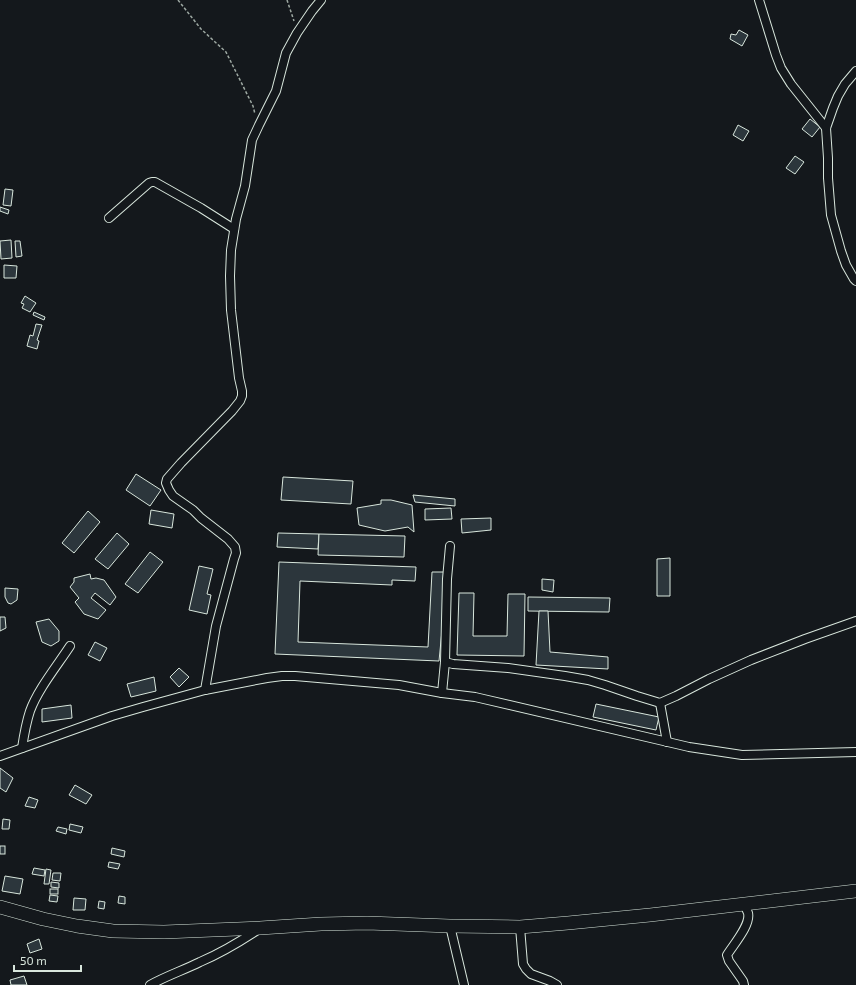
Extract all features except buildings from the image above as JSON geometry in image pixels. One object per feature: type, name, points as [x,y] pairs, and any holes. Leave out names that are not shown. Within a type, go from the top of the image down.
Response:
[{"type":"main road","points":[[0,907],[43,919],[113,931],[164,932],[367,923],[520,927],[744,905],[856,891]]},
{"type":"street","points":[[205,690],[216,626],[236,553],[235,547],[228,538],[173,496],[166,483],[167,479],[181,463],[237,406],[242,396],[231,310],[230,260],[234,229],[245,186],[252,140],[276,91],[286,53],[297,33],[321,0]]},
{"type":"street","points":[[759,0],[781,68],[791,84],[826,128]]},
{"type":"street","points":[[856,71],[845,84],[838,96],[832,108],[826,128],[831,215],[846,265],[856,281]]},
{"type":"street","points":[[109,218],[149,183],[155,182],[234,229]]},
{"type":"street","points":[[442,693],[445,662],[447,579],[450,546]]},
{"type":"street","points":[[445,662],[453,664],[508,668],[572,677],[605,685],[660,703],[752,660],[856,620]]},
{"type":"street","points":[[22,748],[27,723],[38,695],[70,646]]},
{"type":"street","points":[[0,756],[112,716],[205,690],[282,676],[399,685],[475,698],[689,747],[742,755],[856,752]]},
{"type":"street","points":[[660,703],[667,742]]},
{"type":"street","points":[[744,905],[748,914],[748,921],[727,955],[729,961],[743,981],[744,985]]},
{"type":"street","points":[[450,926],[464,985]]},
{"type":"street","points":[[520,927],[523,964],[526,969],[531,974],[557,985]]},
{"type":"street","points":[[150,985],[201,962],[242,941],[260,928]]},
{"type":"path","points":[[178,0],[201,30],[226,52],[253,106],[259,125]]},
{"type":"path","points":[[287,0],[297,33]]}]
